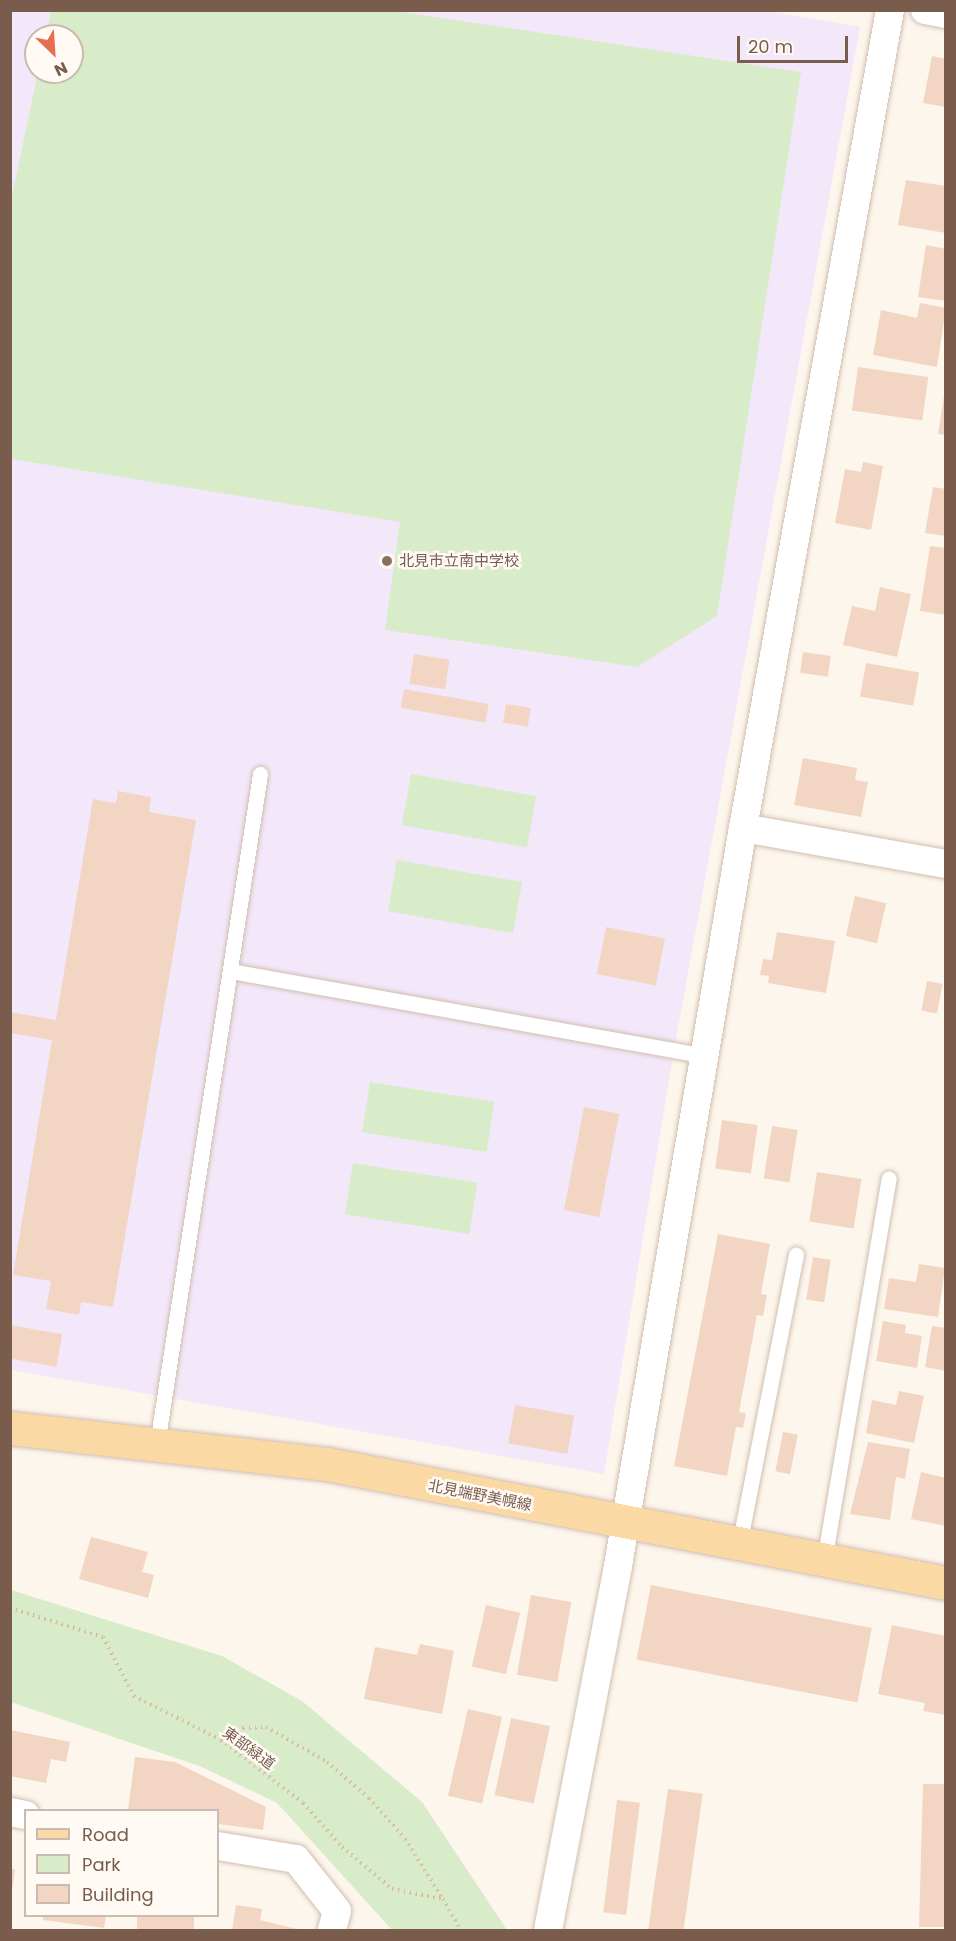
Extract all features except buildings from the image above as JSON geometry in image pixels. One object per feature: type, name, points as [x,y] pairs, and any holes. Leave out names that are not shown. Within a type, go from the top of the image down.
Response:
[{"type":"main road","name":"北見端野美幌線","points":[[10,1428],[327,1464],[625,1524],[945,1583]]},
{"type":"street","points":[[548,1930],[625,1524],[744,828],[890,10]]},
{"type":"street","points":[[925,10],[945,14]]},
{"type":"street","points":[[744,828],[945,864]]},
{"type":"street","points":[[219,1846],[296,1859],[337,1911],[332,1930]]},
{"type":"lane","points":[[157,1444],[260,774]]},
{"type":"lane","points":[[230,970],[705,1056]]},
{"type":"lane","points":[[824,1561],[890,1178]]},
{"type":"lane","points":[[739,1545],[796,1255]]},
{"type":"path","name":"東部緑道","points":[[10,1608],[103,1637],[134,1696],[221,1740],[303,1803],[342,1847],[392,1889],[443,1899]]},
{"type":"path","points":[[221,1740],[243,1728],[266,1727],[327,1762],[369,1798],[405,1839],[461,1930]]},
{"type":"shaded area","name":"北見市立南中学校","points":[[762,10],[860,27],[674,1050],[604,1474],[11,1370],[10,11]]},
{"type":"green space","points":[[51,11],[396,11],[801,72],[717,616],[637,667],[385,630],[400,522],[11,459],[11,201],[35,84],[84,84],[84,24],[48,24]]},
{"type":"green space","points":[[411,774],[536,796],[527,847],[402,825]]},
{"type":"green space","points":[[397,860],[522,882],[513,933],[388,911]]},
{"type":"green space","points":[[370,1082],[494,1102],[486,1152],[362,1132]]},
{"type":"green space","points":[[353,1163],[477,1183],[469,1234],[345,1214]]},
{"type":"green space","points":[[11,1590],[222,1656],[302,1701],[422,1802],[507,1930],[392,1930],[277,1803],[202,1767],[11,1702]]},
{"type":"place","name":"北見市立南中学校","points":[[387,561]]}]
